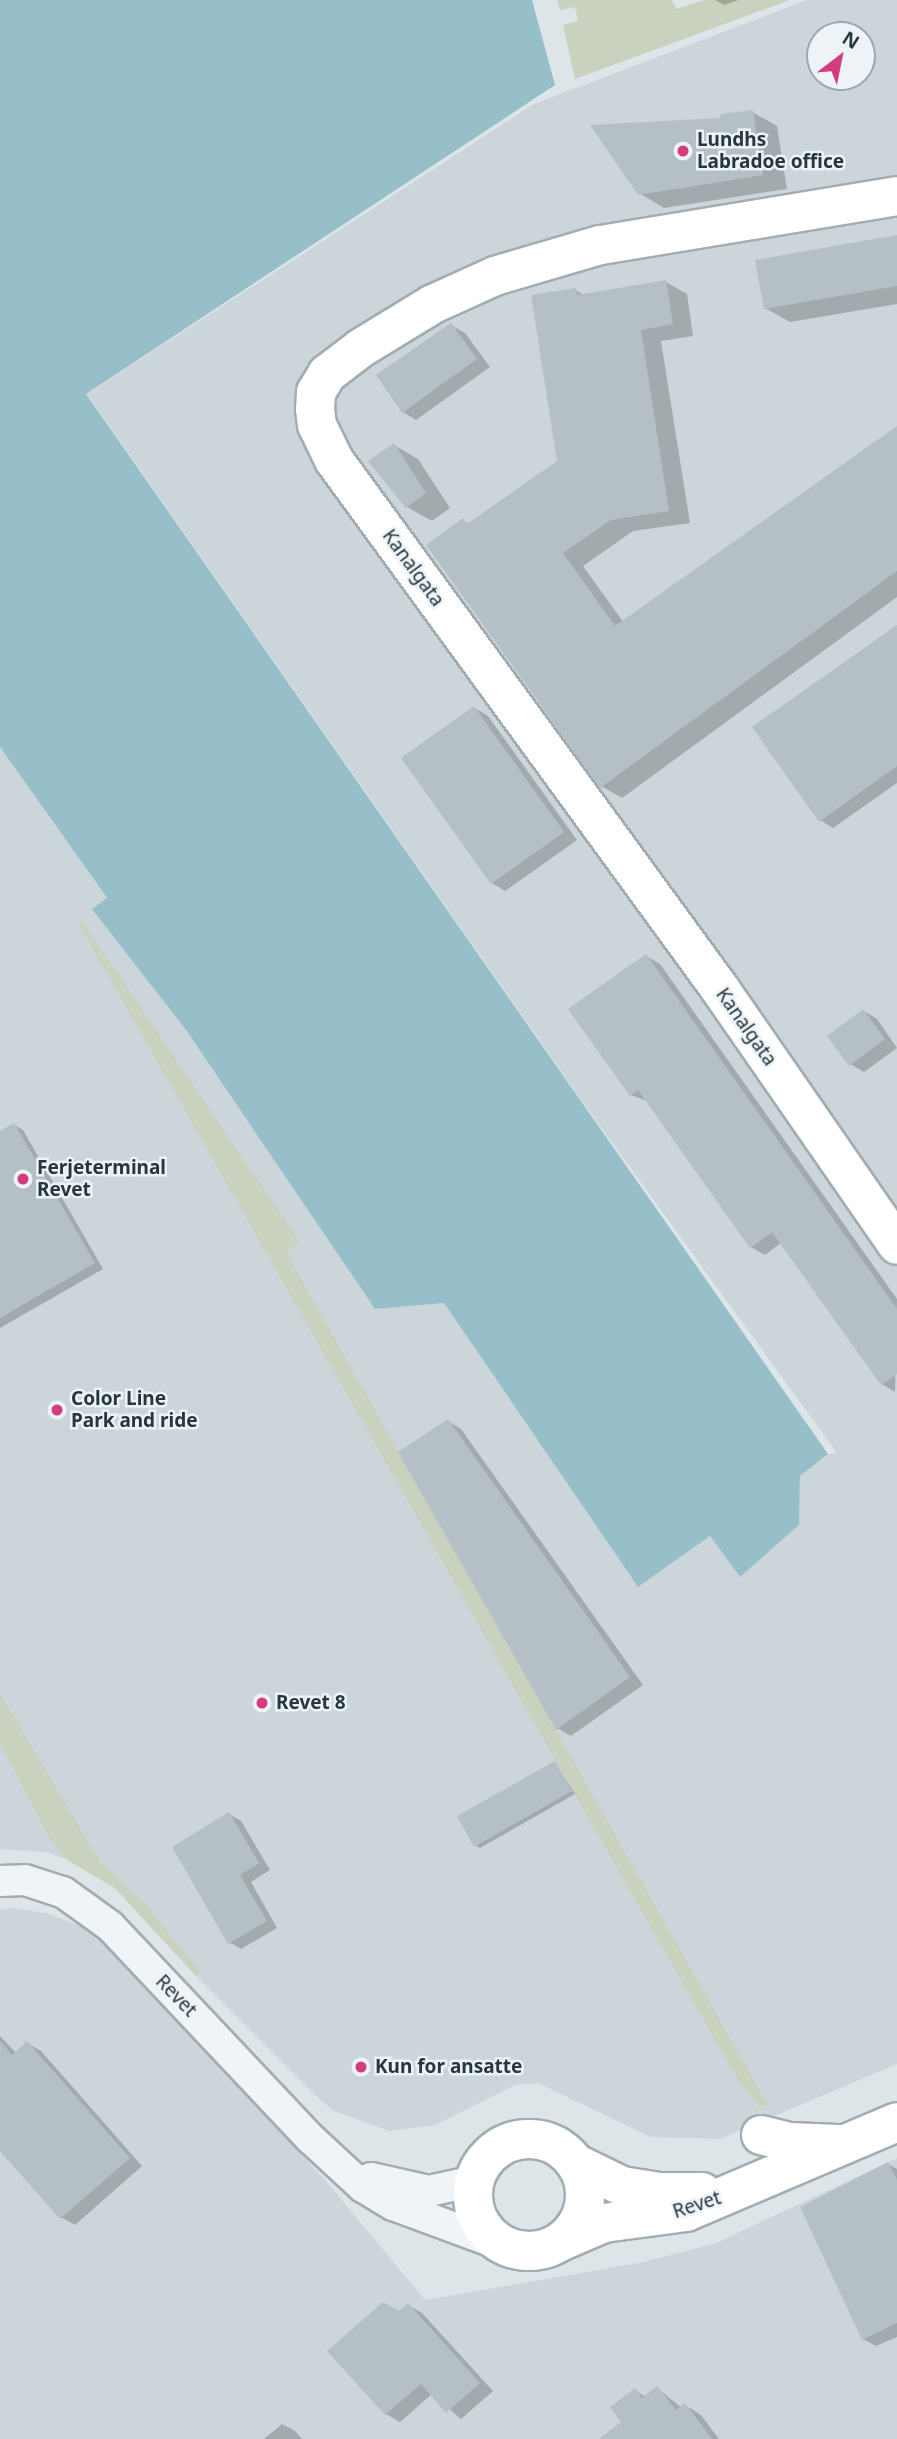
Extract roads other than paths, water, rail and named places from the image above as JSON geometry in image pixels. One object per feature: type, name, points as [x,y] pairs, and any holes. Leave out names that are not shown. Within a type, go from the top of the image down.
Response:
[{"type":"main road","name":"Kanalgata","points":[[897,196],[600,245],[506,272],[433,304],[361,348],[327,374],[316,392],[315,409],[317,425],[334,460],[720,989],[897,1245]]},
{"type":"main road","name":"Revet","points":[[562,2241],[604,2223],[686,2212],[897,2122]]},
{"type":"main road","points":[[761,2135],[790,2142],[847,2145]]},
{"type":"main road","points":[[535,2140],[555,2146],[575,2163],[584,2182],[584,2206],[578,2224],[562,2241],[545,2249],[509,2248],[491,2237],[480,2222],[473,2200],[474,2181],[486,2158],[513,2141],[535,2140]]},
{"type":"main road","name":"Revet","points":[[575,2163],[622,2186],[660,2192],[687,2194],[749,2184]]},
{"type":"street","name":"Revet","points":[[0,1881],[25,1880],[63,1892],[110,1926],[327,2155],[393,2205],[509,2248]]},
{"type":"street","name":"Revet","points":[[327,2155],[360,2175],[400,2188],[429,2191],[474,2181]]},
{"type":"water","points":[[0,0],[532,0],[555,85],[86,394],[828,1454],[800,1476],[799,1525],[740,1577],[710,1536],[638,1587],[444,1303],[375,1309],[186,1030],[92,909],[107,898],[0,747]]},
{"type":"place","name":"Lundhs Labradoe office","points":[[683,151]]},
{"type":"place","name":"Ferjeterminal Revet","points":[[23,1179]]},
{"type":"place","name":"Color Line Park and ride","points":[[57,1410]]},
{"type":"place","name":"Revet 8","points":[[262,1703]]},
{"type":"place","name":"Kun for ansatte","points":[[361,2067]]}]
